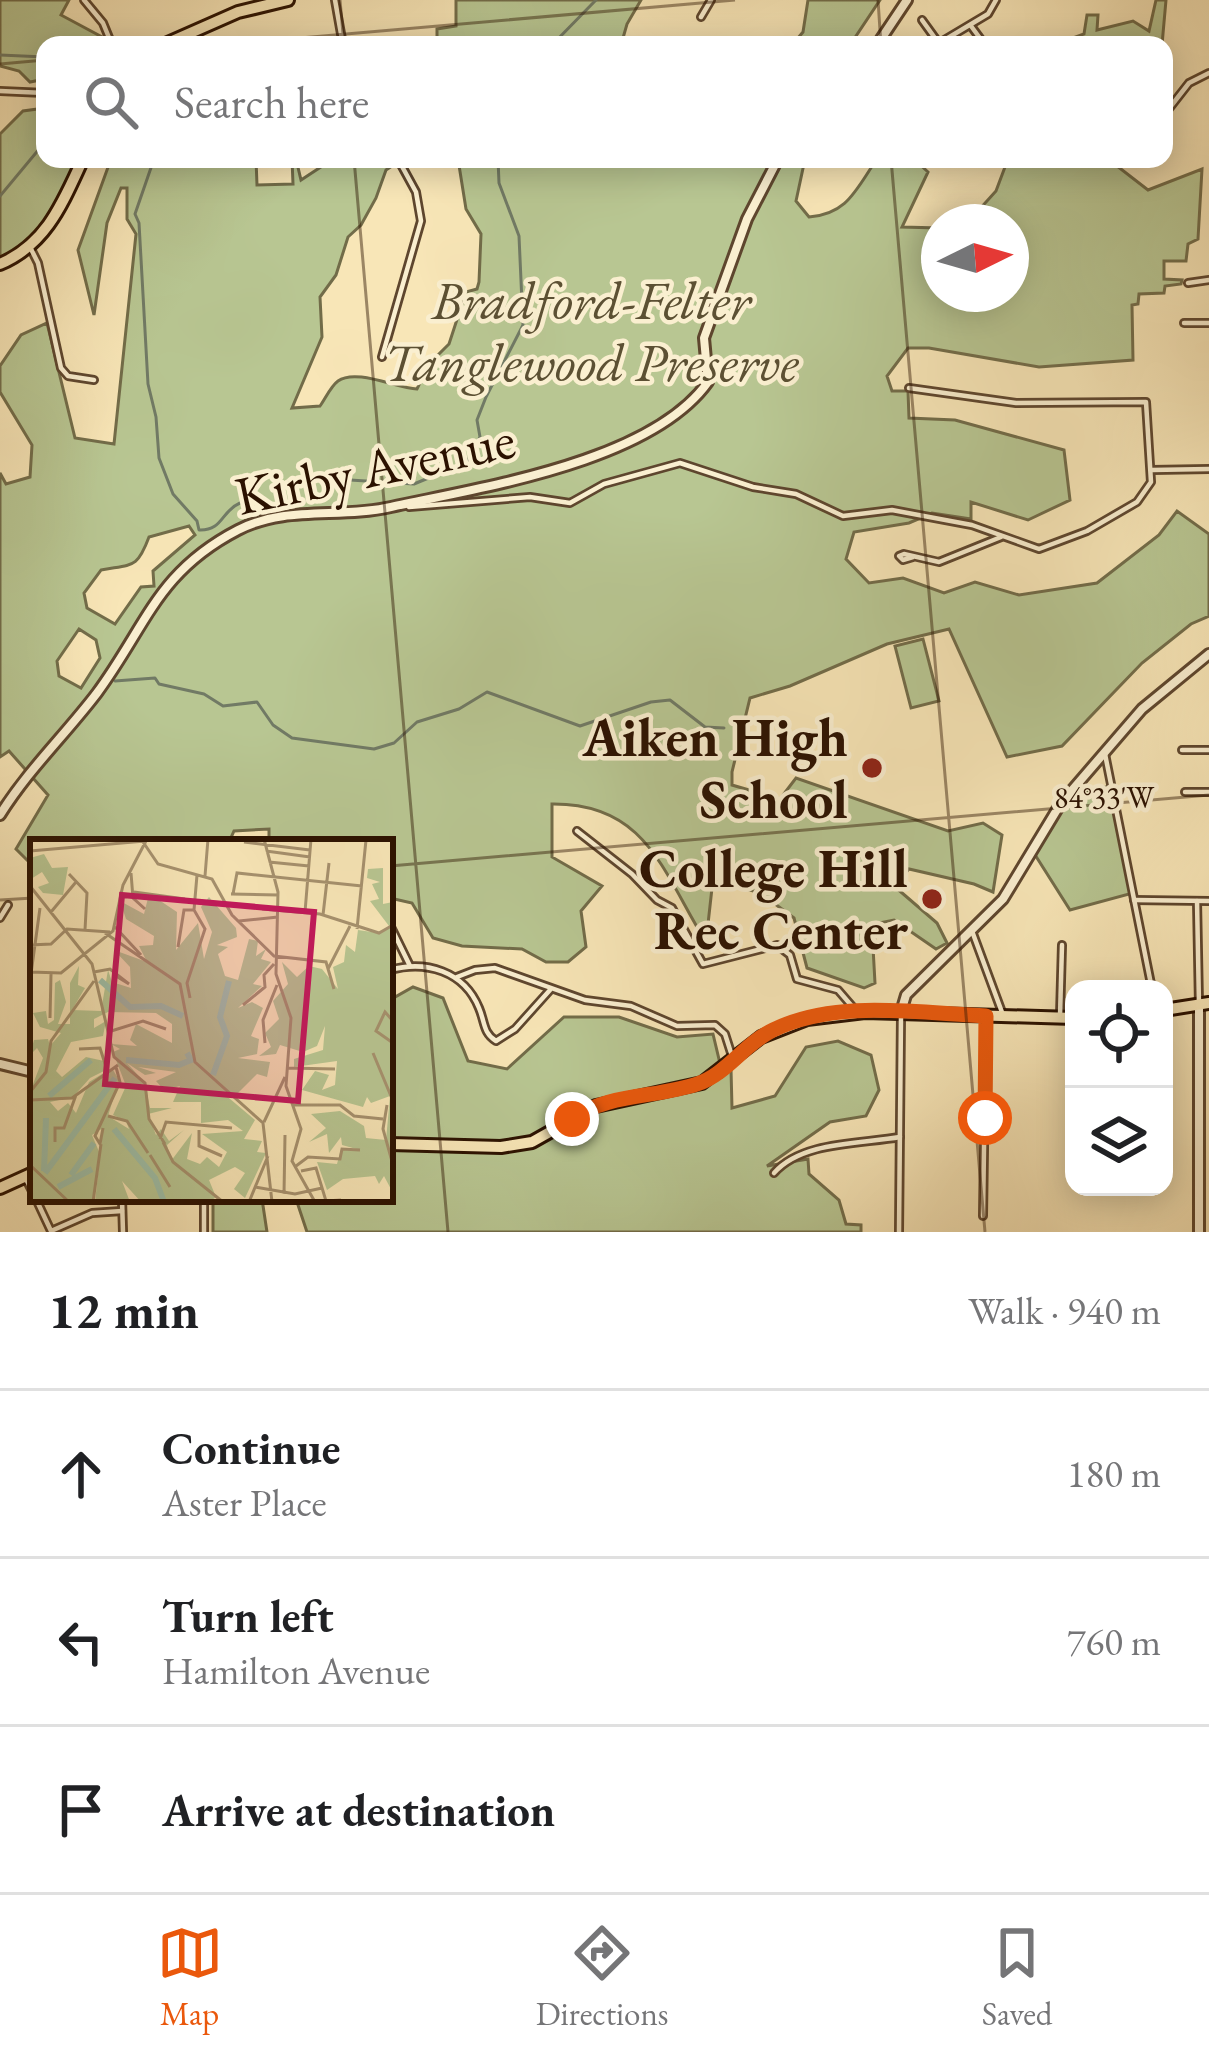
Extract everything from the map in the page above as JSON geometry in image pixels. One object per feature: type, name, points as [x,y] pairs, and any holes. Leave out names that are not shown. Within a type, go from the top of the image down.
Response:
[{"type":"main road","points":[[183,36],[238,11],[288,0]]},
{"type":"main road","points":[[0,264],[30,247],[52,222],[79,168]]},
{"type":"main road","points":[[1173,1009],[1204,1004]]},
{"type":"main road","points":[[393,1144],[522,1144],[554,1132],[596,1106],[702,1083],[781,1027],[857,1012],[1065,1017]]},
{"type":"main road","points":[[0,1188],[29,1175]]},
{"type":"street","points":[[84,0],[93,3],[108,36]]},
{"type":"street","points":[[335,0],[341,36]]},
{"type":"street","points":[[701,16],[711,0]]},
{"type":"street","points":[[883,36],[907,0]]},
{"type":"street","points":[[954,36],[991,11],[996,0]]},
{"type":"street","points":[[922,20],[932,36]]},
{"type":"street","points":[[971,26],[978,36]]},
{"type":"street","points":[[1173,104],[1190,82],[1209,73]]},
{"type":"street","points":[[0,91],[36,93]]},
{"type":"street","points":[[382,358],[421,220],[416,192],[403,168]]},
{"type":"street","name":"Kirby Avenue","points":[[0,814],[23,778],[99,689],[151,605],[190,559],[261,520],[395,507],[576,462],[672,419],[708,382],[704,338],[747,219],[773,168]]},
{"type":"street","points":[[30,247],[38,263],[61,368],[68,376],[94,380]]},
{"type":"street","points":[[1188,283],[1209,280]]},
{"type":"street","points":[[1184,323],[1209,322]]},
{"type":"street","points":[[395,507],[530,497],[570,503],[604,484],[680,463],[754,488],[796,494],[843,516],[892,510],[972,525],[1039,549],[1087,530],[1136,502],[1151,482],[1146,401],[1016,403],[909,388]]},
{"type":"street","points":[[1151,470],[1209,469]]},
{"type":"street","points":[[913,557],[939,562],[1001,538]]},
{"type":"street","points":[[899,1232],[901,1012],[906,995],[1003,899],[1061,803],[1142,710],[1209,654]]},
{"type":"street","points":[[1181,750],[1209,750]]},
{"type":"street","points":[[1105,754],[1150,980]]},
{"type":"street","points":[[1185,792],[1209,792]]},
{"type":"street","points":[[577,831],[672,908],[703,964],[777,945],[790,955],[797,979],[838,990],[857,1012]]},
{"type":"street","points":[[1134,900],[1209,901]]},
{"type":"street","points":[[1197,901],[1204,1004],[1204,1174],[1199,1232]]},
{"type":"street","points":[[0,918],[8,905]]},
{"type":"street","points":[[393,931],[410,966]]},
{"type":"street","points":[[972,931],[1003,1016]]},
{"type":"street","points":[[1060,1016],[1062,945]]},
{"type":"street","points":[[393,969],[434,968],[457,977],[477,1002],[487,1035],[496,1041],[515,1029],[551,988]]},
{"type":"street","points":[[457,977],[495,968],[585,1000],[632,1006],[677,1026],[715,1025],[725,1034],[734,1059]]},
{"type":"street","points":[[983,1216],[986,1016]]},
{"type":"street","points":[[0,1064],[30,1071]]},
{"type":"street","points":[[774,1173],[788,1160],[817,1150],[900,1137]]},
{"type":"street","points":[[37,1202],[51,1231],[92,1213],[122,1211]]},
{"type":"street","points":[[122,1202],[123,1232]]},
{"type":"green space","points":[[0,0],[69,0],[61,15],[100,36],[36,36],[36,81],[0,66]]},
{"type":"green space","points":[[456,0],[641,0],[624,36],[437,36],[437,29],[456,26]]},
{"type":"green space","points":[[808,0],[880,0],[856,36],[800,36]]},
{"type":"green space","points":[[1156,0],[1166,0],[1163,36],[1079,36],[1084,34],[1087,15],[1098,15],[1097,30],[1133,21],[1149,31]]},
{"type":"green space","points":[[36,109],[36,168],[78,168],[46,231],[0,264],[0,134],[23,111]]},
{"type":"green space","name":"Bradford-Felter Tanglewood Preserve","points":[[108,168],[256,168],[257,185],[293,184],[292,168],[298,168],[301,180],[319,168],[389,168],[361,225],[348,237],[336,275],[320,297],[322,337],[292,408],[320,406],[335,383],[346,378],[417,389],[429,364],[449,344],[466,292],[477,289],[479,282],[481,234],[466,209],[459,168],[803,168],[796,201],[809,217],[842,205],[871,168],[924,168],[928,172],[902,227],[921,228],[921,312],[1029,312],[1029,204],[984,204],[996,191],[1005,168],[1120,168],[1148,190],[1202,169],[1198,239],[1188,244],[1186,261],[1164,261],[1164,279],[1182,280],[1181,284],[1165,286],[1164,293],[1139,294],[1138,304],[1132,305],[1133,360],[1039,367],[908,348],[887,376],[892,391],[908,391],[909,418],[955,420],[1064,450],[1070,500],[1028,520],[971,502],[971,519],[932,513],[909,523],[854,532],[846,559],[869,583],[903,578],[944,593],[975,582],[1019,595],[1097,583],[1159,535],[1177,511],[1209,534],[1209,616],[1191,624],[1142,663],[1062,746],[1007,757],[949,629],[887,644],[750,698],[732,785],[780,799],[796,778],[948,831],[983,823],[1002,835],[993,892],[909,869],[894,886],[937,923],[947,943],[936,949],[894,920],[879,923],[873,947],[875,983],[864,988],[807,968],[794,918],[760,893],[713,879],[706,942],[648,847],[610,815],[584,807],[552,804],[552,857],[602,886],[581,911],[586,947],[568,962],[546,962],[522,949],[462,946],[433,938],[412,903],[393,899],[393,839],[269,839],[269,829],[234,831],[230,839],[30,839],[30,863],[16,849],[48,795],[9,751],[0,757],[0,473],[6,484],[30,477],[32,445],[0,392],[0,366],[21,335],[47,323],[75,438],[114,444],[136,234],[127,219],[127,188],[121,188],[107,223],[94,315],[78,250]],"holes":[[[189,526],[195,535],[153,571],[154,586],[141,587],[115,624],[87,608],[84,593],[101,570],[132,563],[149,537]],[[79,629],[96,640],[100,658],[81,688],[59,676],[57,661]]]},
{"type":"green space","points":[[923,639],[939,701],[911,708],[895,646]]},
{"type":"green space","points":[[1111,786],[1133,893],[1070,910],[1032,850],[1069,794]]},
{"type":"green space","points":[[413,987],[443,998],[468,1061],[507,1069],[564,1017],[619,1017],[677,1037],[713,1034],[723,1076],[731,1069],[732,1108],[775,1096],[806,1047],[838,1041],[871,1055],[879,1090],[866,1116],[830,1122],[767,1166],[808,1159],[809,1174],[839,1200],[846,1224],[861,1225],[861,1232],[307,1232],[297,1202],[393,1202],[393,998]]},
{"type":"green space","points":[[213,1202],[262,1202],[267,1232],[213,1232]]},
{"type":"waterway","points":[[561,36],[596,0]]},
{"type":"waterway","points":[[0,55],[36,57]]},
{"type":"waterway","points":[[0,196],[36,153]]},
{"type":"waterway","points":[[151,168],[135,214],[148,384],[159,458],[173,494],[197,521],[199,530],[218,524],[240,503]]},
{"type":"waterway","points":[[325,491],[327,482],[334,479],[414,484],[467,462],[480,437],[477,420],[486,397],[523,325],[519,236],[499,183],[498,168]]},
{"type":"waterway","points":[[115,681],[155,678],[159,684],[204,694],[223,706],[257,702],[273,725],[292,738],[374,749],[394,743],[417,722],[459,709],[487,692],[580,726],[670,700],[705,727],[724,728]]},
{"type":"place","name":"Aiken High School","points":[[872,768]]},
{"type":"place","name":"College Hill Rec Center","points":[[932,899]]},
{"type":"route","points":[[572,1119],[604,1103],[702,1083],[761,1036],[781,1027],[861,1012],[986,1016],[985,1118]]}]
